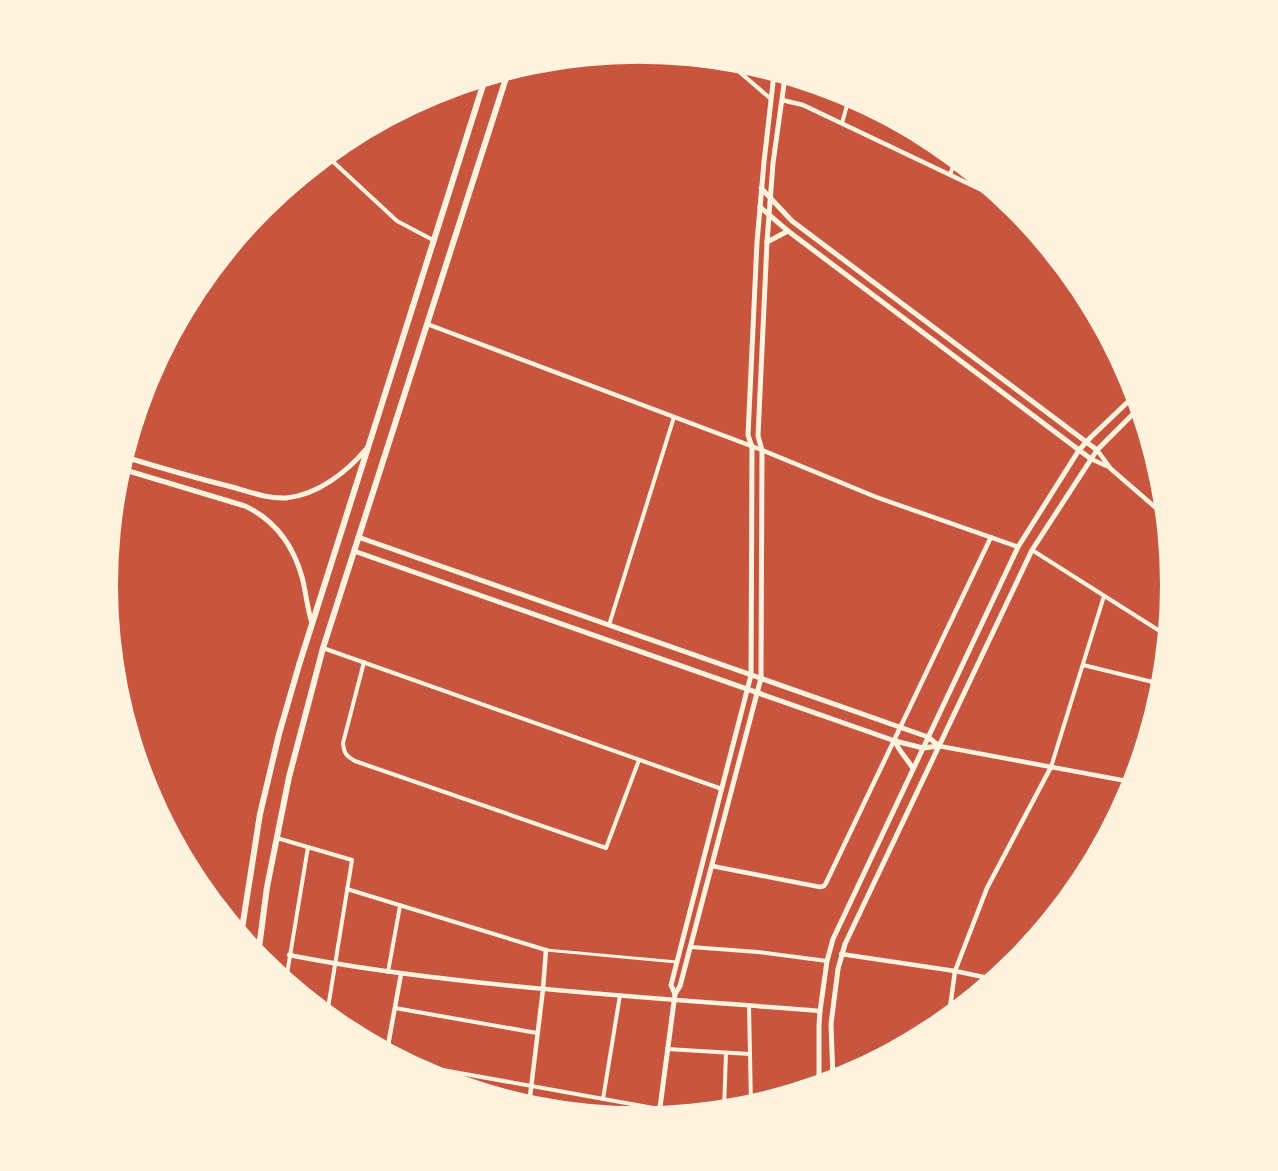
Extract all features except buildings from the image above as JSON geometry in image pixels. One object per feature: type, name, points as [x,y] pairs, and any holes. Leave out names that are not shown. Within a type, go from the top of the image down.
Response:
[{"type":"highway","points":[[260,942],[267,887],[289,777],[323,648],[505,82]]},
{"type":"highway","points":[[243,924],[260,814],[279,734],[312,623],[482,89]]},
{"type":"main road","points":[[675,996],[671,985],[752,675],[752,447],[748,435],[760,207],[773,82]]},
{"type":"main road","points":[[660,1105],[675,996],[681,986],[761,678],[762,450],[758,436],[770,197],[784,85]]},
{"type":"main road","points":[[771,99],[782,100]]},
{"type":"main road","points":[[762,188],[792,221],[1097,450]]},
{"type":"main road","points":[[760,207],[1091,459]]},
{"type":"main road","points":[[767,242],[789,231]]},
{"type":"main road","points":[[819,1074],[820,1011],[827,961],[833,939],[1018,547],[1079,450],[1126,403]]},
{"type":"main road","points":[[833,1069],[831,1024],[841,954],[1032,550],[1097,450],[1131,416]]},
{"type":"main road","points":[[134,461],[262,496],[289,498],[311,490],[335,477],[368,447]]},
{"type":"main road","points":[[131,472],[245,506],[270,522],[284,537],[296,559],[312,623]]},
{"type":"main road","points":[[358,537],[928,737],[939,746]]},
{"type":"main road","points":[[354,551],[895,741],[923,748],[939,746]]},
{"type":"main road","points":[[895,741],[899,751],[913,769]]},
{"type":"street","points":[[744,76],[771,99]]},
{"type":"street","points":[[782,100],[803,105],[973,186]]},
{"type":"street","points":[[842,123],[846,108]]},
{"type":"street","points":[[335,163],[397,221],[434,240]]},
{"type":"street","points":[[950,175],[952,169]]},
{"type":"street","points":[[427,324],[762,450],[876,497],[1018,547]]},
{"type":"street","points":[[609,625],[674,417]]},
{"type":"street","points":[[1097,450],[1111,469],[1154,505]]},
{"type":"street","points":[[1091,459],[1111,469]]},
{"type":"street","points":[[712,866],[824,886],[991,537]]},
{"type":"street","points":[[1032,550],[1158,629]]},
{"type":"street","points":[[951,1003],[956,971],[987,888],[1051,767],[1104,596]]},
{"type":"street","points":[[323,648],[722,789]]},
{"type":"street","points":[[364,662],[343,743],[348,757],[366,765],[606,848],[639,760]]},
{"type":"street","points":[[1083,665],[1151,682]]},
{"type":"street","points":[[939,746],[1122,780]]},
{"type":"street","points":[[276,838],[352,860],[328,1004]]},
{"type":"street","points":[[287,970],[308,847]]},
{"type":"street","points":[[347,889],[546,950],[677,962]]},
{"type":"street","points":[[388,973],[400,906]]},
{"type":"street","points":[[691,946],[827,961]]},
{"type":"street","points":[[530,1095],[546,950]]},
{"type":"street","points":[[841,954],[983,977]]},
{"type":"street","points":[[289,955],[388,973],[543,989],[620,995],[675,996],[820,1011]]},
{"type":"street","points":[[389,1042],[401,974]]},
{"type":"street","points":[[603,1099],[620,995]]},
{"type":"street","points":[[749,1005],[751,1094]]},
{"type":"street","points":[[395,1008],[537,1033]]},
{"type":"street","points":[[667,1049],[750,1054]]},
{"type":"street","points":[[724,1099],[726,1053]]},
{"type":"street","points":[[454,1072],[632,1106]]}]
